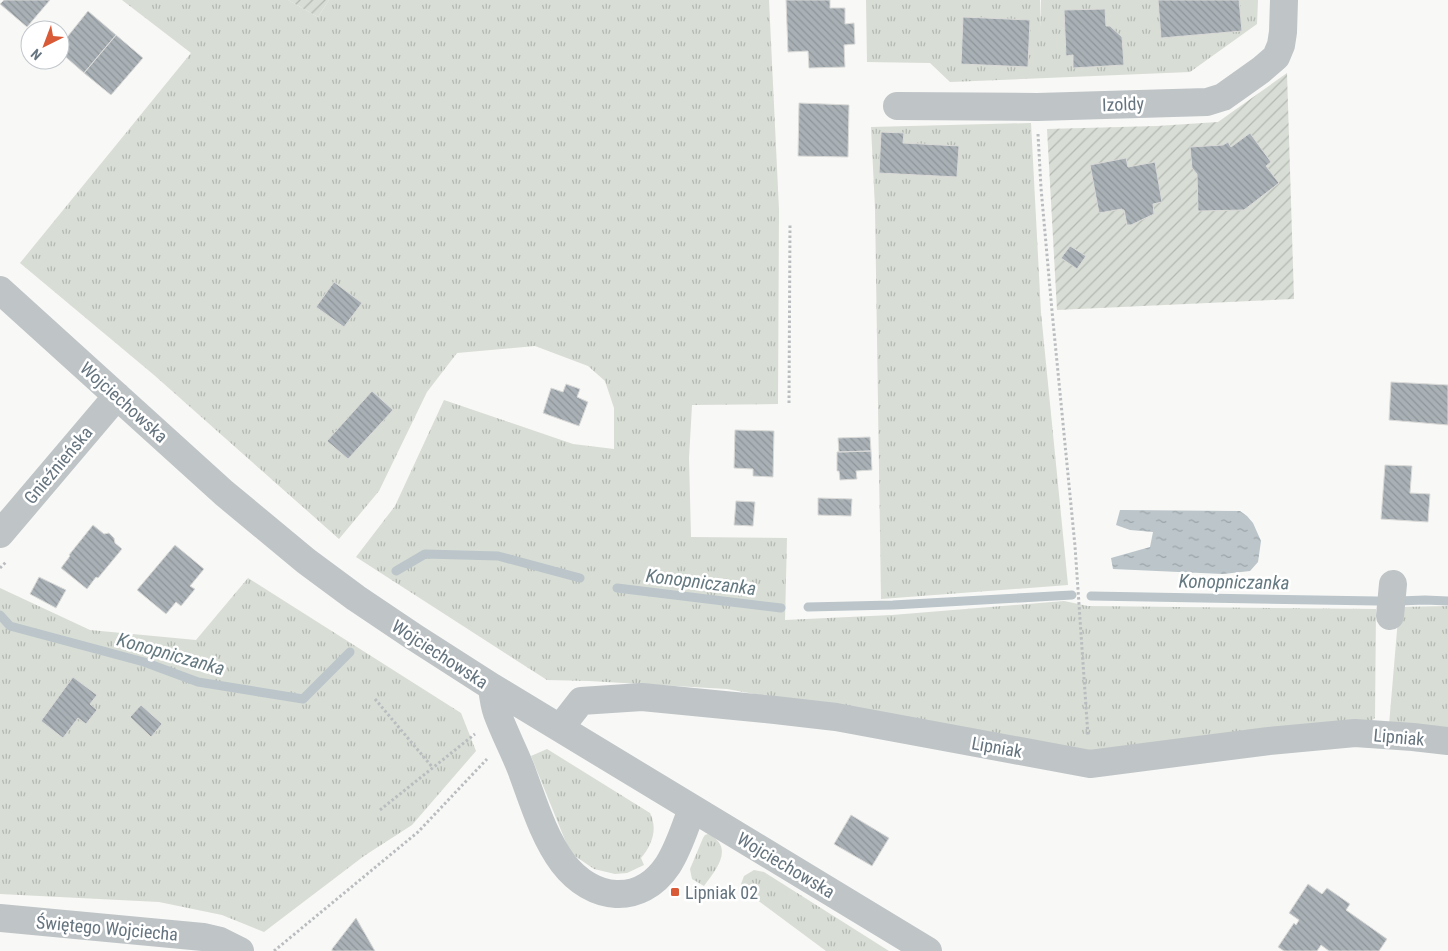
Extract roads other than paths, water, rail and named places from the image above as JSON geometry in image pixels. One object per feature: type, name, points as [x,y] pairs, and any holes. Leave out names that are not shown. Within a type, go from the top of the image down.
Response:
[{"type":"street","name":"Izoldy","points":[[897,106],[1037,107],[1207,102],[1223,97],[1276,57],[1281,45],[1283,32],[1284,0]]},
{"type":"street","name":"Wojciechowska","points":[[0,290],[224,493],[306,561],[381,615],[492,687],[928,951]]},
{"type":"street","name":"Gnieźnieńska","points":[[0,534],[117,396]]},
{"type":"street","points":[[1390,616],[1393,584]]},
{"type":"street","points":[[492,687],[497,712],[550,843],[574,876],[586,885],[614,895],[648,886],[668,865],[677,848],[692,809]]},
{"type":"street","name":"Lipniak","points":[[560,728],[581,701],[642,696],[836,718],[1090,764],[1355,733],[1413,737],[1448,742]]},
{"type":"street","name":"Świętego Wojciecha","points":[[0,918],[203,937],[220,941],[240,951]]},
{"type":"water","points":[[1120,510],[1240,511],[1253,523],[1261,541],[1258,562],[1250,571],[1223,574],[1113,569],[1111,558],[1150,547],[1153,532],[1130,530],[1116,525]]},
{"type":"waterway","name":"Konopniczanka","points":[[396,571],[425,554],[498,556],[580,578]]},
{"type":"waterway","name":"Konopniczanka","points":[[617,588],[781,608]]},
{"type":"waterway","name":"Konopniczanka","points":[[808,607],[893,605],[1072,595]]},
{"type":"waterway","name":"Konopniczanka","points":[[1091,596],[1377,601]]},
{"type":"waterway","name":"Konopniczanka","points":[[1399,601],[1448,601]]},
{"type":"waterway","name":"Konopniczanka","points":[[0,615],[10,626],[144,662],[198,682],[303,699],[350,652]]},
{"type":"place","name":"Lipniak 02","points":[[675,892]]}]
